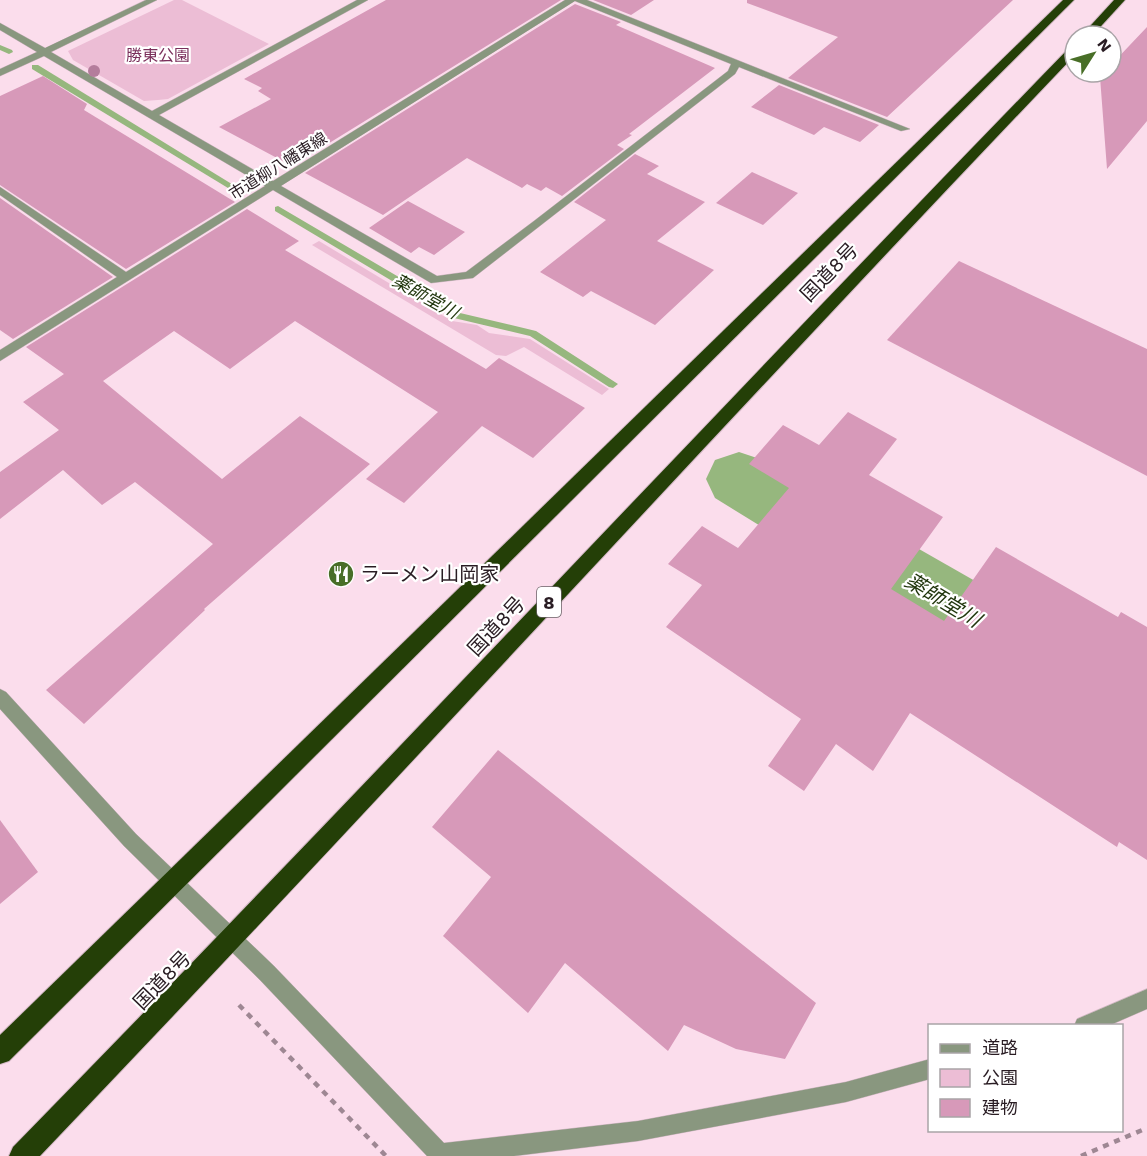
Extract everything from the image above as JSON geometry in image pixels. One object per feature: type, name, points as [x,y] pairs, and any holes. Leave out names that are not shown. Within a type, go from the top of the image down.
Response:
[{"type":"highway","name":"国道8号","points":[[0,1052],[1069,0]]},
{"type":"highway","points":[[1097,24],[1120,0]]},
{"type":"highway","name":"国道8号","points":[[22,1156],[231,940],[822,311],[1063,60]]},
{"type":"street","points":[[0,73],[153,0]]},
{"type":"street","points":[[152,115],[364,0]]},
{"type":"street","name":"市道柳八幡東線","points":[[0,356],[571,0]]},
{"type":"street","points":[[579,0],[905,129]]},
{"type":"street","points":[[0,26],[435,280],[469,275],[721,82],[732,72],[736,63]]},
{"type":"street","points":[[0,190],[125,277]]},
{"type":"street","points":[[0,697],[172,882],[267,973],[441,1155],[638,1131],[846,1092],[928,1070]]},
{"type":"street","points":[[1089,1024],[1147,999]]},
{"type":"path","points":[[239,1005],[386,1156]]},
{"type":"path","points":[[1081,1156],[1147,1128]]},
{"type":"green space","name":"勝東公園","points":[[174,0],[182,0],[269,44],[168,99],[144,101],[73,60],[68,51]]},
{"type":"green space","points":[[319,241],[452,321],[477,325],[489,333],[530,339],[609,389],[602,395],[524,347],[506,356],[496,355],[312,245]]},
{"type":"building","points":[[386,0],[561,0],[292,166],[219,127],[271,99],[258,91],[262,88],[244,79]]},
{"type":"building","points":[[593,0],[654,0],[631,15]]},
{"type":"building","points":[[747,0],[1013,0],[887,117],[788,78],[838,37],[747,3]]},
{"type":"building","points":[[575,4],[621,22],[616,25],[715,68],[629,134],[632,135],[617,145],[624,149],[562,196],[546,187],[541,191],[527,184],[522,188],[467,158],[383,215],[305,173]]},
{"type":"building","points":[[1147,27],[1147,121],[1107,169],[1101,84],[1123,84],[1123,52]]},
{"type":"building","points":[[43,76],[87,104],[84,110],[235,202],[126,269],[0,185],[0,96]]},
{"type":"building","points":[[779,85],[879,125],[860,142],[824,127],[814,135],[751,107]]},
{"type":"building","points":[[635,154],[659,166],[647,174],[705,202],[657,241],[714,270],[655,325],[591,291],[583,297],[540,272],[606,220],[574,202]]},
{"type":"building","points":[[752,172],[798,193],[763,225],[716,203]]},
{"type":"building","points":[[0,198],[113,277],[13,339],[0,330]]},
{"type":"building","points":[[408,201],[465,232],[434,255],[419,247],[411,253],[369,228]]},
{"type":"building","points":[[247,209],[299,241],[285,250],[486,369],[499,358],[585,408],[533,458],[482,426],[404,503],[366,479],[438,412],[295,321],[230,369],[174,331],[103,381],[222,479],[300,416],[370,464],[204,609],[84,724],[46,690],[213,544],[135,482],[102,505],[63,470],[0,519],[0,472],[59,430],[23,402],[64,374],[26,347]]},
{"type":"building","points":[[959,261],[1147,349],[1147,476],[887,340]]},
{"type":"building","points":[[848,412],[897,439],[869,475],[943,517],[891,589],[944,621],[996,547],[1118,617],[1121,612],[1147,627],[1147,860],[1119,842],[1117,847],[910,713],[873,771],[836,744],[804,791],[768,766],[801,719],[666,627],[702,585],[668,564],[702,526],[738,548],[789,488],[749,464],[783,425],[819,445]]},
{"type":"building","points":[[498,750],[816,1003],[785,1059],[736,1049],[684,1025],[668,1051],[565,963],[528,1013],[443,936],[491,877],[432,827]]},
{"type":"building","points":[[0,820],[38,872],[0,904]]},
{"type":"waterway","name":"薬師堂川","points":[[0,47],[9,52]]},
{"type":"waterway","name":"薬師堂川","points":[[35,67],[231,186]]},
{"type":"waterway","name":"薬師堂川","points":[[278,209],[457,316],[533,333],[613,384]]},
{"type":"waterway","name":"薬師堂川","points":[[739,479],[1147,721]]},
{"type":"place","name":"ラーメン山岡家","points":[[341,574]]}]
